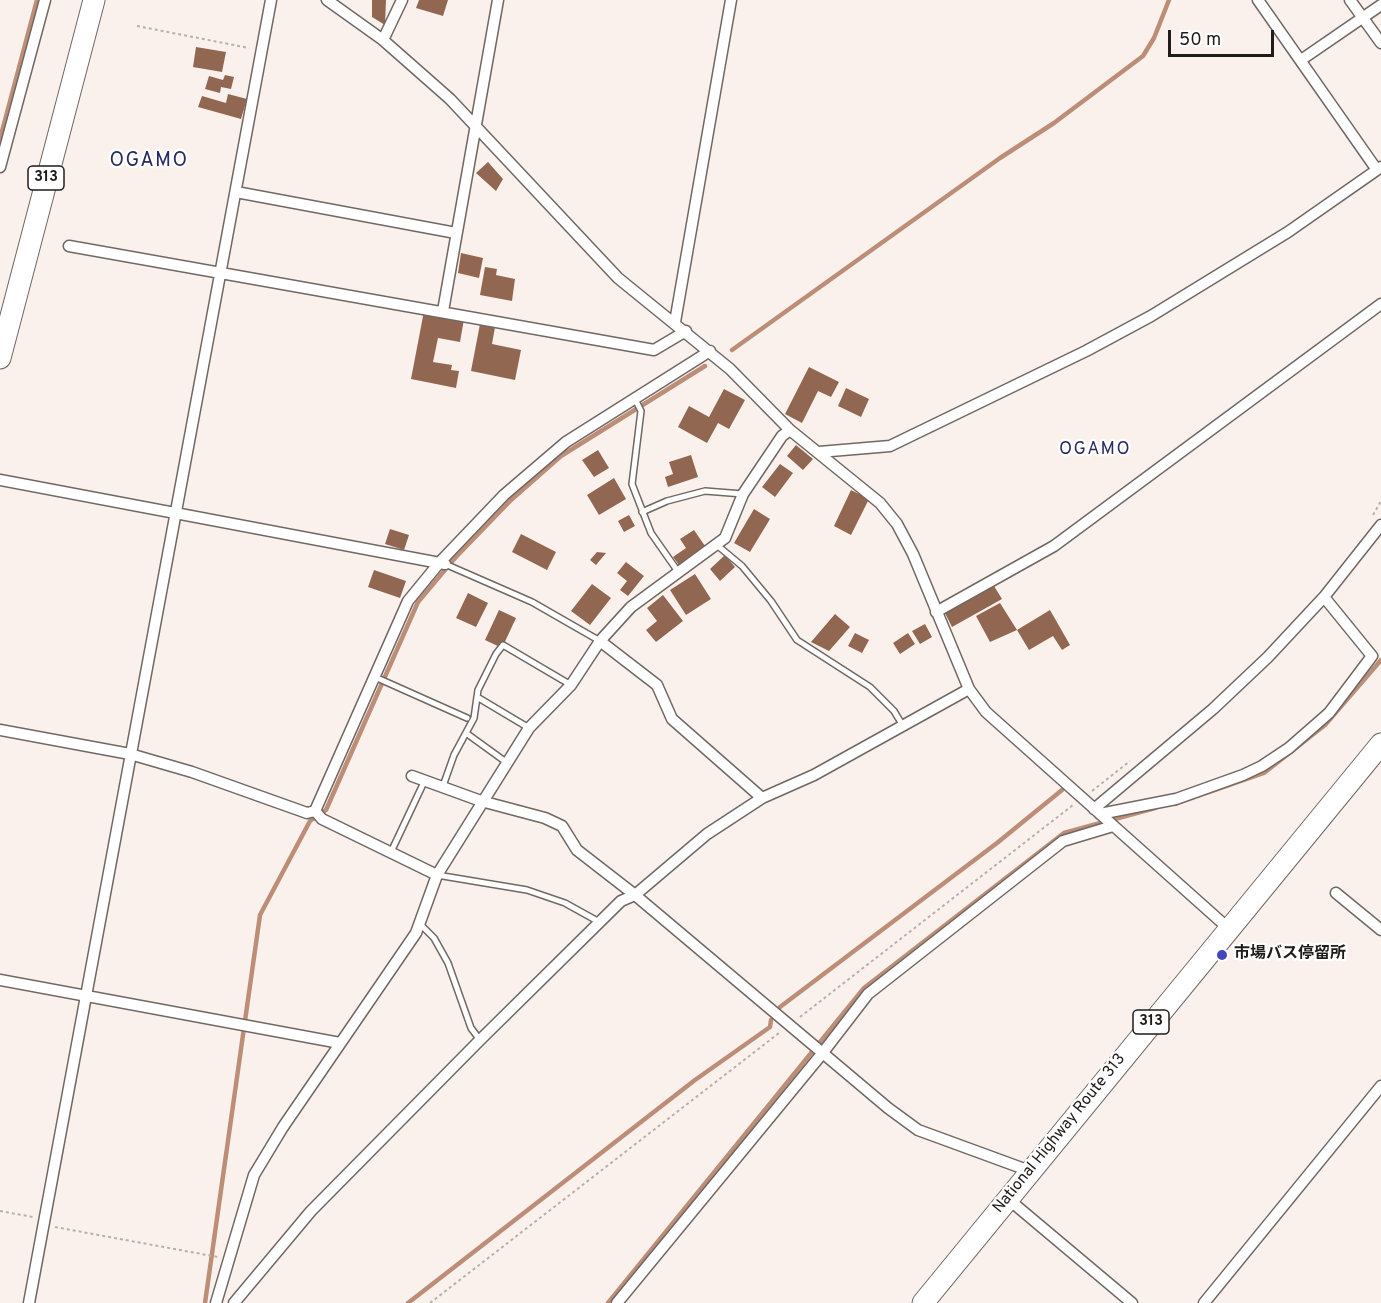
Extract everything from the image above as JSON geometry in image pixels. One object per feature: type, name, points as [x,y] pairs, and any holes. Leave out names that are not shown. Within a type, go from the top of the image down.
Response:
[{"type":"highway","name":"313","points":[[0,311],[61,72],[83,0]]},
{"type":"highway","name":"313","points":[[0,358],[94,0]]},
{"type":"highway","name":"National Highway Route 313","points":[[923,1303],[1381,744]]},
{"type":"street","points":[[0,167],[45,0]]},
{"type":"street","points":[[29,1303],[271,0]]},
{"type":"street","points":[[327,0],[383,40],[450,99],[618,278],[710,351],[790,430],[880,503],[897,524],[913,554],[969,689],[986,712],[1228,928]]},
{"type":"street","points":[[383,40],[402,0]]},
{"type":"street","points":[[443,310],[498,0]]},
{"type":"street","points":[[675,322],[731,0]]},
{"type":"street","points":[[819,452],[891,446],[1086,351],[1151,316],[1288,232],[1379,168],[1258,0]]},
{"type":"street","points":[[1350,0],[1381,43]]},
{"type":"street","points":[[1301,60],[1381,5]]},
{"type":"street","points":[[236,192],[456,233]]},
{"type":"street","points":[[69,246],[221,274],[443,310],[654,350],[686,332]]},
{"type":"street","points":[[936,612],[1054,546],[1381,304]]},
{"type":"street","points":[[318,815],[378,677],[408,601],[446,564],[504,495],[537,465],[566,442],[710,351]]},
{"type":"street","points":[[216,1303],[254,1175],[340,1043],[416,933],[437,875],[506,762],[529,728],[571,685],[600,641],[631,607],[718,546],[725,538],[742,494],[782,436],[790,430]]},
{"type":"street","points":[[0,480],[446,564]]},
{"type":"street","points":[[1097,811],[1213,709],[1268,657],[1324,597],[1381,525]]},
{"type":"street","points":[[1097,811],[1176,799],[1243,775],[1289,748],[1329,713],[1372,656],[1324,597]]},
{"type":"street","points":[[600,641],[657,685],[672,718],[762,798]]},
{"type":"street","points":[[234,1303],[311,1211],[621,901],[635,895],[707,834],[762,798],[814,775],[969,689]]},
{"type":"street","points":[[0,730],[130,754],[192,772],[318,815],[437,875]]},
{"type":"street","points":[[412,776],[481,801],[545,818],[562,826],[577,850],[635,895],[789,1025],[821,1055],[918,1130],[1030,1171]]},
{"type":"street","points":[[617,1303],[821,1055],[868,994],[1063,841],[1113,826]]},
{"type":"street","points":[[1336,893],[1381,930]]},
{"type":"street","points":[[0,980],[340,1043]]},
{"type":"street","points":[[1204,1303],[1381,1086]]},
{"type":"street","points":[[1007,1198],[1132,1303]]},
{"type":"lane","points":[[634,398],[641,411],[632,484],[651,533],[679,573]]},
{"type":"lane","points":[[642,512],[667,501],[705,490],[742,494]]},
{"type":"lane","points":[[718,546],[749,574],[797,640],[870,687],[894,711],[903,726]]},
{"type":"lane","points":[[446,564],[532,602],[600,641]]},
{"type":"lane","points":[[443,786],[454,755],[474,718],[477,697],[491,663],[503,645],[571,685]]},
{"type":"lane","points":[[378,677],[467,718]]},
{"type":"lane","points":[[477,697],[529,728]]},
{"type":"lane","points":[[466,733],[506,762]]},
{"type":"lane","points":[[391,852],[425,780]]},
{"type":"lane","points":[[437,875],[527,890],[565,903],[601,923]]},
{"type":"lane","points":[[419,923],[434,938],[448,963],[471,1028],[480,1040]]},
{"type":"path","points":[[137,26],[262,50]]},
{"type":"path","points":[[1370,520],[1381,501]]},
{"type":"path","points":[[1376,511],[1381,507]]},
{"type":"path","points":[[430,1303],[1138,754]]},
{"type":"path","points":[[0,1211],[44,1222],[228,1258]]},
{"type":"building","points":[[372,0],[386,0],[385,25],[372,17]]},
{"type":"building","points":[[419,0],[448,0],[443,16],[416,8]]},
{"type":"building","points":[[196,47],[226,52],[222,72],[193,67]]},
{"type":"building","points":[[225,75],[234,77],[231,89],[221,87],[220,93],[205,89],[209,76],[223,80]]},
{"type":"building","points":[[228,94],[247,99],[241,119],[198,107],[202,96],[226,103]]},
{"type":"building","points":[[488,162],[503,179],[496,191],[476,173]]},
{"type":"building","points":[[461,253],[483,258],[479,278],[458,273]]},
{"type":"building","points":[[485,267],[497,269],[496,275],[515,279],[512,301],[480,295]]},
{"type":"building","points":[[424,311],[464,319],[460,342],[438,338],[433,362],[452,365],[451,370],[459,371],[456,388],[411,379]]},
{"type":"building","points":[[480,324],[495,327],[492,344],[521,350],[515,380],[471,371]]},
{"type":"building","points":[[809,367],[839,382],[831,397],[818,391],[802,423],[785,414]]},
{"type":"building","points":[[846,388],[869,399],[861,417],[838,406]]},
{"type":"building","points":[[724,389],[745,400],[729,429],[718,423],[707,443],[678,427],[689,406],[709,417]]},
{"type":"building","points":[[796,445],[813,459],[803,470],[787,456]]},
{"type":"building","points":[[598,450],[609,468],[594,477],[582,460]]},
{"type":"building","points":[[691,455],[698,477],[668,487],[665,477],[673,474],[669,462]]},
{"type":"building","points":[[780,464],[793,473],[775,497],[762,487]]},
{"type":"building","points":[[614,478],[626,499],[599,515],[587,495]]},
{"type":"building","points":[[851,490],[869,499],[851,535],[834,526]]},
{"type":"building","points":[[754,509],[770,519],[750,552],[734,543]]},
{"type":"building","points":[[629,515],[635,526],[624,532],[618,521]]},
{"type":"building","points":[[390,529],[409,535],[404,550],[385,544]]},
{"type":"building","points":[[694,530],[705,546],[679,565],[673,557],[686,548],[680,539]]},
{"type":"building","points":[[521,534],[556,552],[547,570],[512,552]]},
{"type":"building","points":[[597,552],[606,553],[596,565],[590,560]]},
{"type":"building","points":[[725,555],[735,567],[720,581],[710,569]]},
{"type":"building","points":[[626,562],[644,576],[628,596],[620,590],[627,581],[617,573]]},
{"type":"building","points":[[374,570],[406,581],[400,598],[368,587]]},
{"type":"building","points":[[695,574],[711,599],[686,615],[670,590]]},
{"type":"building","points":[[592,584],[611,598],[590,625],[571,611]]},
{"type":"building","points":[[994,586],[1002,599],[952,627],[945,613]]},
{"type":"building","points":[[468,593],[488,603],[476,627],[456,618]]},
{"type":"building","points":[[663,595],[683,621],[656,642],[646,630],[657,621],[647,608]]},
{"type":"building","points":[[1000,603],[1017,630],[990,642],[976,616]]},
{"type":"building","points":[[499,610],[516,618],[502,648],[485,640]]},
{"type":"building","points":[[1050,610],[1070,645],[1062,650],[1053,636],[1029,650],[1017,630]]},
{"type":"building","points":[[835,614],[850,627],[829,651],[811,642]]},
{"type":"building","points":[[925,624],[932,637],[920,644],[912,631]]},
{"type":"building","points":[[855,633],[869,640],[862,653],[848,646]]},
{"type":"building","points":[[908,633],[915,644],[900,654],[893,643]]},
{"type":"waterway","points":[[0,139],[37,0]]},
{"type":"waterway","points":[[732,350],[1000,158],[1054,123],[1143,56],[1154,38],[1169,0]]},
{"type":"waterway","points":[[205,1303],[260,915],[310,821],[326,810],[418,602],[455,558],[511,500],[561,456],[705,366]]},
{"type":"waterway","points":[[1175,804],[1264,773],[1325,725],[1381,660]]},
{"type":"waterway","points":[[780,1007],[997,843],[1062,790]]},
{"type":"waterway","points":[[608,1303],[864,988],[1064,833],[1155,808]]},
{"type":"waterway","points":[[408,1303],[695,1080],[770,1027],[771,1020]]},
{"type":"place","name":"市場バス停留所","points":[[1222,955]]},
{"type":"district","name":"OGAMO","points":[[149,162]]},
{"type":"district","name":"OGAMO","points":[[1095,450]]}]
